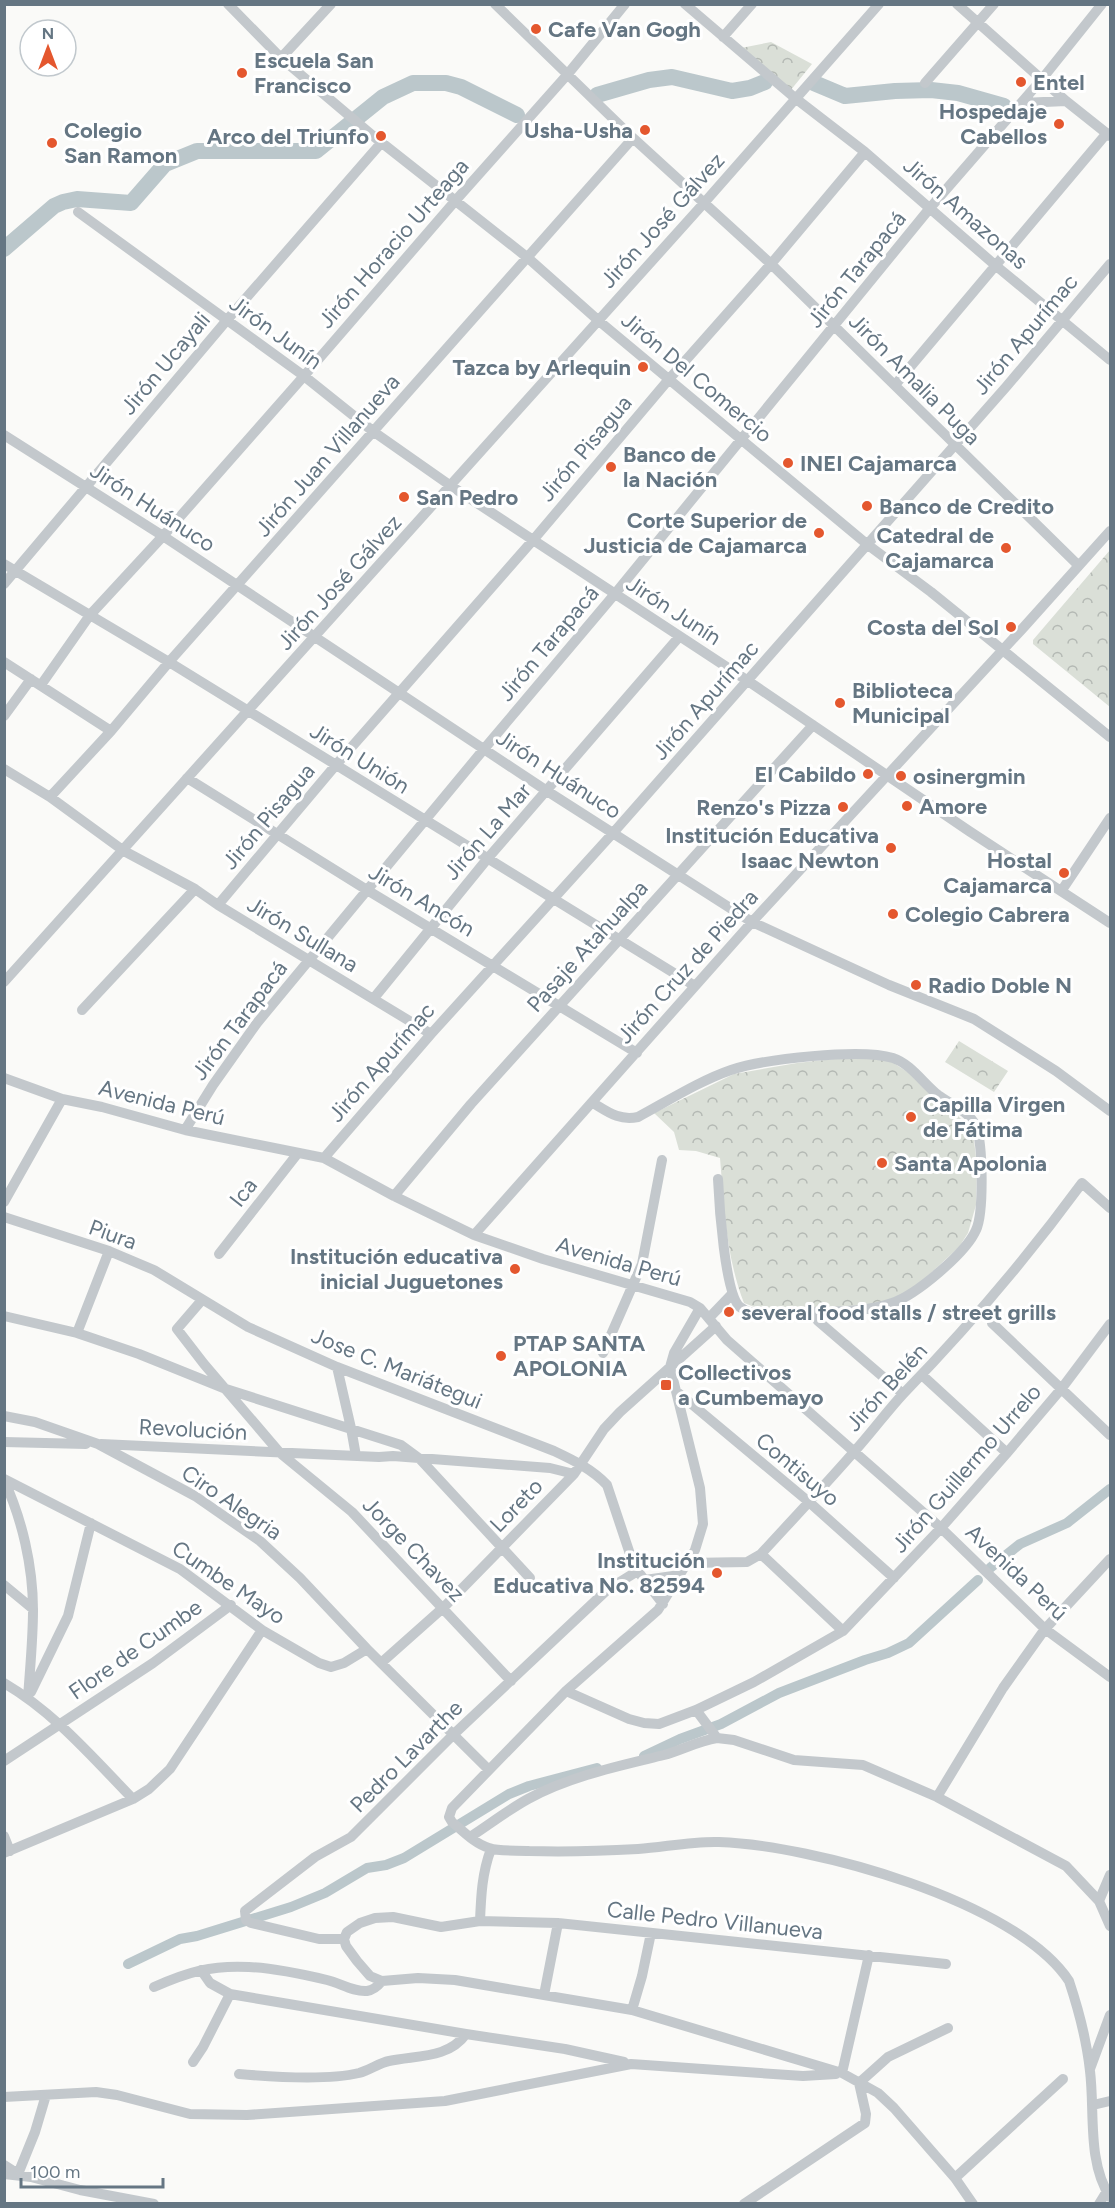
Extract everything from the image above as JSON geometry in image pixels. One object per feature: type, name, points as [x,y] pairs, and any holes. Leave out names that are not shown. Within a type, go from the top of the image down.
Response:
[{"type":"street","name":"Jirón Del Comercio","points":[[228,4],[281,58],[372,135],[528,258],[599,321],[868,545],[931,592],[1110,737]]},
{"type":"street","points":[[281,58],[331,4]]},
{"type":"street","name":"Jirón Horacio Urteaga","points":[[4,716],[36,682],[90,615],[163,536],[567,75],[625,4]]},
{"type":"street","name":"Jirón Amazonas","points":[[685,4],[1110,360]]},
{"type":"street","points":[[723,37],[752,4]]},
{"type":"street","name":"Jirón José Gálvez","points":[[4,982],[599,321],[879,4]]},
{"type":"street","points":[[895,385],[995,265],[1109,135],[1066,101],[957,4]]},
{"type":"street","points":[[925,83],[994,4]]},
{"type":"street","name":"Jirón Tarapacá","points":[[184,1130],[257,1023],[614,595],[930,208],[1022,103],[1102,4]]},
{"type":"street","name":"Jirón Amalia Puga","points":[[499,6],[633,138],[771,264],[1078,565]]},
{"type":"street","points":[[1022,103],[1066,101]]},
{"type":"street","name":"Jirón Juan Villanueva","points":[[50,797],[111,731],[633,138]]},
{"type":"street","name":"Jirón Ucayali","points":[[4,584],[227,320],[382,142]]},
{"type":"street","name":"Jirón Pisagua","points":[[218,905],[335,766],[401,693],[670,378],[771,264],[864,152]]},
{"type":"street","name":"Jirón Junín","points":[[78,212],[304,376],[374,432],[451,486],[1110,923]]},
{"type":"street","name":"Jirón Apurímac","points":[[324,1158],[431,1034],[868,545],[1110,264]]},
{"type":"street","name":"Jirón Huánuco","points":[[4,435],[87,486],[547,791],[752,922],[889,985],[974,1019],[1056,1071],[1110,1111]]},
{"type":"street","name":"Jirón Cruz de Piedra","points":[[474,1235],[752,922],[1110,531]]},
{"type":"street","name":"Jirón Unión","points":[[4,564],[695,986]]},
{"type":"street","name":"Jirón La Mar","points":[[374,998],[488,858],[680,637]]},
{"type":"street","points":[[4,662],[111,731]]},
{"type":"street","name":"Pasaje Atahualpa","points":[[394,1196],[471,1104],[813,725]]},
{"type":"street","name":"Jirón Sullana","points":[[4,769],[50,797],[123,851],[195,889],[308,961],[374,998],[431,1034]]},
{"type":"street","name":"Jirón Ancón","points":[[187,778],[637,1053]]},
{"type":"street","points":[[1062,890],[1110,818]]},
{"type":"street","points":[[82,1010],[195,889]]},
{"type":"street","points":[[593,1103],[619,1118],[629,1119],[638,1117],[733,1069],[802,1057],[861,1053],[894,1058],[912,1069],[939,1095],[962,1110],[975,1125],[981,1153],[980,1212],[976,1229],[962,1250],[918,1289],[893,1303],[869,1309],[757,1314],[740,1307],[732,1294],[720,1214],[718,1179]]},
{"type":"street","name":"Avenida Perú","points":[[4,1078],[62,1099],[102,1107],[184,1130],[324,1158],[394,1196],[474,1235],[690,1302],[700,1308],[727,1340],[941,1528],[1045,1629],[1110,1677]]},
{"type":"street","points":[[4,1202],[62,1099]]},
{"type":"street","name":"Ica","points":[[219,1254],[298,1153]]},
{"type":"street","points":[[603,1353],[634,1286],[647,1243],[662,1160]]},
{"type":"street","name":"Jirón Belén","points":[[761,1554],[854,1452],[903,1394],[923,1376],[981,1311],[1035,1246],[1082,1183],[1110,1208]]},
{"type":"street","name":"Piura","points":[[4,1217],[109,1251],[154,1270],[202,1300]]},
{"type":"street","points":[[77,1333],[109,1251]]},
{"type":"street","name":"Loreto","points":[[381,1663],[444,1607],[574,1474],[604,1429],[670,1367],[712,1322],[732,1294]]},
{"type":"street","name":"Jose C. Mariátegui","points":[[202,1300],[248,1327],[337,1367],[554,1451],[597,1474],[607,1485],[641,1576]]},
{"type":"street","name":"Jorge Chavez","points":[[202,1300],[178,1328],[178,1331],[280,1453],[352,1512],[444,1607],[511,1681]]},
{"type":"street","points":[[700,1308],[674,1353],[670,1367],[700,1488],[703,1524],[700,1537],[688,1563],[663,1604],[566,1691],[452,1808],[450,1817],[456,1826],[470,1837],[491,1849],[547,1851],[637,1849],[718,1841],[775,1848],[855,1864],[931,1890],[1007,1928],[1045,1952],[1061,1969],[1073,1993],[1090,2069],[1095,2149],[1109,2194],[1099,2204]]},
{"type":"street","points":[[810,1312],[903,1394]]},
{"type":"street","points":[[4,1316],[77,1333],[139,1354],[226,1389],[401,1445],[420,1459],[530,1578]]},
{"type":"street","points":[[992,1323],[1110,1435]]},
{"type":"street","name":"Jirón Guillermo Urrelo","points":[[566,1691],[628,1719],[659,1724],[697,1713],[765,1677],[843,1631],[941,1528],[1007,1454],[1062,1388],[1110,1324]]},
{"type":"street","points":[[337,1367],[356,1456]]},
{"type":"street","points":[[923,1376],[1007,1454]]},
{"type":"street","name":"Contisuyo","points":[[675,1391],[808,1502],[894,1578]]},
{"type":"street","points":[[4,1416],[35,1422],[98,1444]]},
{"type":"street","name":"Revolución","points":[[4,1442],[393,1456],[420,1459]]},
{"type":"street","name":"Ciro Alegria","points":[[98,1444],[195,1496],[260,1541],[300,1578],[367,1649],[489,1770]]},
{"type":"street","points":[[420,1459],[550,1468],[574,1474]]},
{"type":"street","points":[[4,1479],[21,1527],[29,1567],[33,1608],[28,1698]]},
{"type":"street","name":"Cumbe Mayo","points":[[4,1479],[180,1569],[262,1630],[319,1663],[331,1667],[344,1664],[367,1649]]},
{"type":"street","points":[[28,1698],[68,1616],[91,1524]]},
{"type":"street","points":[[688,1563],[747,1562],[761,1554],[843,1631]]},
{"type":"street","points":[[938,1797],[1003,1688],[1045,1629],[1110,1559]]},
{"type":"street","points":[[641,1576],[680,1575]]},
{"type":"street","points":[[641,1576],[663,1604]]},
{"type":"street","name":"Pedro Lavarthe","points":[[344,1939],[319,1939],[251,1923],[246,1920],[245,1911],[315,1857],[351,1837],[454,1734],[607,1590],[641,1576]]},
{"type":"street","points":[[4,1585],[33,1608]]},
{"type":"street","name":"Flore de Cumbe","points":[[4,1761],[153,1663],[231,1605]]},
{"type":"street","points":[[4,1836],[7,1852],[133,1799],[149,1789],[170,1769],[262,1630]]},
{"type":"street","points":[[4,1683],[28,1698],[60,1724],[133,1799]]},
{"type":"street","points":[[697,1713],[715,1736]]},
{"type":"street","points":[[470,1837],[528,1799],[543,1792],[606,1770],[665,1755],[715,1736],[742,1742],[794,1760],[863,1766],[938,1797],[1066,1866],[1099,1900],[1110,1926]]},
{"type":"street","points":[[480,1922],[485,1866],[491,1849]]},
{"type":"street","points":[[1099,1900],[1110,1875]]},
{"type":"street","name":"Calle Pedro Villanueva","points":[[344,1939],[347,1932],[360,1923],[375,1918],[393,1917],[441,1928],[480,1922],[558,1923],[946,1964]]},
{"type":"street","points":[[544,1995],[558,1923]]},
{"type":"street","points":[[632,2010],[651,1933]]},
{"type":"street","points":[[344,1939],[346,1946],[370,1976],[382,1982],[418,1978],[455,1980],[632,2010],[842,2073],[878,2093],[894,2108],[955,2178],[973,2204]]},
{"type":"street","points":[[842,2073],[869,1956]]},
{"type":"street","points":[[154,1986],[186,1973],[248,1967],[273,1969],[329,1980],[365,1991],[376,1988],[382,1982]]},
{"type":"street","points":[[201,1970],[210,1983],[230,1994],[565,2049],[631,2064],[803,2076],[842,2073]]},
{"type":"street","points":[[193,2062],[230,1994]]},
{"type":"street","points":[[1090,2069],[1110,2015]]},
{"type":"street","points":[[859,2083],[888,2056],[948,2028]]},
{"type":"street","points":[[239,2074],[278,2078],[347,2075],[389,2061],[438,2053],[459,2044],[466,2034]]},
{"type":"street","points":[[4,2097],[96,2092],[117,2094],[190,2114],[247,2115],[445,2102],[631,2064]]},
{"type":"street","points":[[955,2178],[1063,2079]]},
{"type":"street","points":[[744,2204],[865,2123],[866,2114],[859,2083]]},
{"type":"street","points":[[18,2174],[35,2132],[46,2095]]},
{"type":"street","points":[[1093,2105],[1110,2101]]},
{"type":"street","points":[[4,2165],[18,2174]]},
{"type":"street","points":[[4,2174],[18,2174],[80,2190],[154,2204]]},
{"type":"green space","points":[[771,42],[812,64],[790,91],[741,48]]},
{"type":"green space","points":[[1110,550],[1110,707],[1033,644],[1033,640]]},
{"type":"green space","points":[[959,1041],[1008,1071],[994,1092],[945,1062]]},
{"type":"green space","points":[[861,1056],[892,1062],[912,1075],[973,1131],[977,1167],[976,1205],[968,1233],[959,1247],[919,1284],[893,1300],[836,1307],[757,1308],[744,1303],[730,1250],[720,1158],[696,1151],[679,1150],[674,1132],[654,1113],[734,1074],[797,1063]]},
{"type":"waterway","points":[[597,95],[649,80],[672,77],[732,91],[750,88],[765,82]]},
{"type":"waterway","points":[[4,249],[54,206],[63,202],[77,199],[131,203],[165,164],[197,151],[316,151],[383,97],[413,83],[446,83],[461,87],[517,115]]},
{"type":"waterway","points":[[814,83],[845,96],[931,90],[958,93],[1004,106]]},
{"type":"waterway","points":[[990,1568],[1020,1544],[1067,1523],[1110,1489]]},
{"type":"waterway","points":[[644,1756],[680,1739],[721,1724],[779,1693],[909,1643],[978,1580]]},
{"type":"waterway","points":[[128,1964],[180,1939],[197,1936],[291,1907],[325,1893],[367,1868],[386,1865],[404,1858],[509,1794],[529,1786],[597,1768]]},
{"type":"place","name":"Cafe Van Gogh","points":[[536,29]]},
{"type":"place","name":"Escuela San Francisco","points":[[242,73]]},
{"type":"place","name":"Entel","points":[[1021,82]]},
{"type":"place","name":"Hospedaje Cabellos","points":[[1059,124]]},
{"type":"place","name":"Usha-Usha","points":[[645,130]]},
{"type":"place","name":"Arco del Triunfo","points":[[381,136]]},
{"type":"place","name":"Colegio San Ramon","points":[[52,143]]},
{"type":"place","name":"Tazca by Arlequin","points":[[643,367]]},
{"type":"place","name":"INEI Cajamarca","points":[[788,463]]},
{"type":"place","name":"Banco de la Nación","points":[[611,467]]},
{"type":"place","name":"San Pedro","points":[[404,497]]},
{"type":"place","name":"Banco de Credito","points":[[867,506]]},
{"type":"place","name":"Corte Superior de Justicia de Cajamarca","points":[[819,533]]},
{"type":"place","name":"Catedral de Cajamarca","points":[[1006,548]]},
{"type":"place","name":"Costa del Sol","points":[[1011,627]]},
{"type":"place","name":"Biblioteca Municipal","points":[[840,703]]},
{"type":"place","name":"El Cabildo","points":[[868,774]]},
{"type":"place","name":"osinergmin","points":[[901,776]]},
{"type":"place","name":"Amore","points":[[907,806]]},
{"type":"place","name":"Renzo's Pizza","points":[[843,807]]},
{"type":"place","name":"Institución Educativa Isaac Newton","points":[[891,848]]},
{"type":"place","name":"Hostal Cajamarca","points":[[1064,873]]},
{"type":"place","name":"Colegio Cabrera","points":[[893,914]]},
{"type":"place","name":"Radio Doble N","points":[[916,985]]},
{"type":"place","name":"Capilla Virgen de Fátima","points":[[911,1117]]},
{"type":"place","name":"Santa Apolonia","points":[[882,1163]]},
{"type":"place","name":"Institución educativa inicial Juguetones","points":[[515,1269]]},
{"type":"place","name":"several food stalls / street grills","points":[[729,1312]]},
{"type":"place","name":"PTAP SANTA APOLONIA","points":[[501,1356]]},
{"type":"place","name":"Collectivos a Cumbemayo","points":[[666,1385]]},
{"type":"place","name":"Institución Educativa No. 82594","points":[[717,1573]]}]
